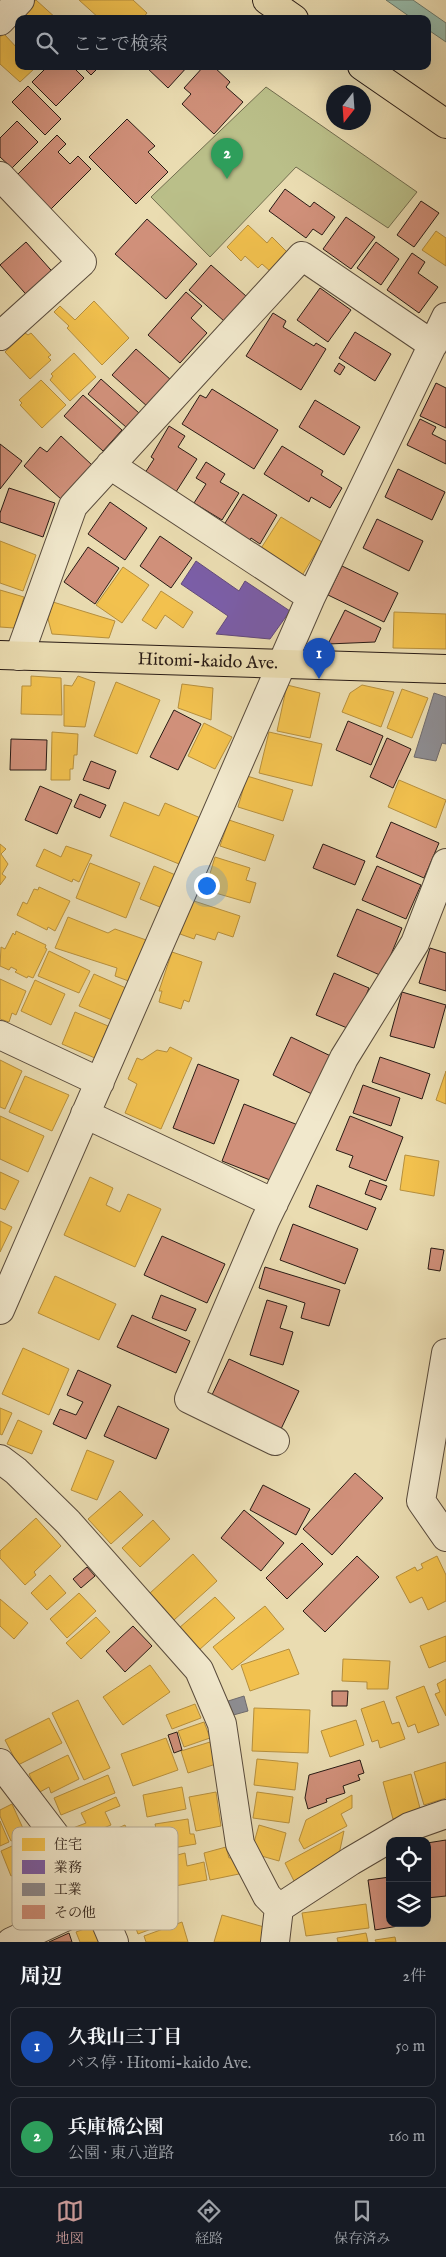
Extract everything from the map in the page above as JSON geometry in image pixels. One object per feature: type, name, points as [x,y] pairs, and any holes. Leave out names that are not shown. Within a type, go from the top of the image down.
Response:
[{"type":"main road","points":[[267,0],[288,15]]},
{"type":"main road","points":[[368,70],[446,124]]},
{"type":"main road","name":"Hitomi-kaido Ave.","points":[[10,656],[446,669]]},
{"type":"street","points":[[0,21],[20,0]]},
{"type":"street","points":[[0,176],[82,262],[0,336]]},
{"type":"street","points":[[10,656],[73,506],[302,256],[433,345]]},
{"type":"street","points":[[0,1310],[283,665],[310,597],[446,317]]},
{"type":"street","points":[[110,465],[310,597]]},
{"type":"street","points":[[275,1441],[189,1399],[274,1203],[344,1058],[415,943],[446,863]]},
{"type":"street","points":[[0,1035],[100,1082]]},
{"type":"street","points":[[86,1114],[274,1203]]},
{"type":"street","points":[[446,1352],[421,1501],[446,1537]]},
{"type":"street","points":[[0,1459],[16,1471],[68,1522],[199,1670],[222,1724],[240,1844],[267,1896],[279,1908]]},
{"type":"street","points":[[0,1763],[49,1827]]},
{"type":"street","points":[[279,1908],[351,1861],[409,1827],[446,1814]]},
{"type":"street","points":[[276,1942],[279,1908]]},
{"type":"street","points":[[11,1942],[37,1930]]},
{"type":"street","points":[[109,1930],[114,1942]]},
{"type":"green space","points":[[266,87],[417,192],[388,228],[296,167],[210,257],[151,197]]},
{"type":"shaded area","points":[[386,0],[413,0],[446,23],[446,42],[431,32],[431,15],[407,15]]},
{"type":"building: 住宅","points":[[36,0],[53,15],[22,15]]},
{"type":"building: 住宅","points":[[79,0],[133,0],[147,13],[145,15],[96,15]]},
{"type":"building: 住宅","points":[[4,34],[15,46],[15,70],[33,70],[20,82],[0,64],[0,37]]},
{"type":"building: 住宅","points":[[248,225],[267,243],[272,237],[288,253],[270,271],[262,264],[258,268],[245,256],[241,261],[227,247]]},
{"type":"building: 住宅","points":[[436,231],[446,238],[446,266],[422,250]]},
{"type":"building: 住宅","points":[[94,301],[129,338],[102,365],[67,328],[69,326],[54,312],[60,306],[75,320]]},
{"type":"building: 住宅","points":[[25,333],[28,335],[31,333],[51,355],[48,357],[51,360],[30,379],[5,352]]},
{"type":"building: 住宅","points":[[74,353],[96,377],[70,401],[50,380],[53,376],[51,374]]},
{"type":"building: 住宅","points":[[41,380],[66,405],[42,428],[20,405],[22,403],[19,400]]},
{"type":"building: 住宅","points":[[281,517],[322,542],[300,579],[258,553]]},
{"type":"building: 住宅","points":[[0,541],[36,555],[23,591],[0,583]]},
{"type":"building: 住宅","points":[[123,567],[149,585],[122,623],[96,605]]},
{"type":"building: 住宅","points":[[0,590],[24,597],[14,628],[0,627]]},
{"type":"building: 住宅","points":[[161,591],[193,612],[183,628],[165,615],[156,629],[142,620]]},
{"type":"building: 住宅","points":[[53,602],[115,621],[109,638],[52,634],[48,619]]},
{"type":"building: 住宅","points":[[394,612],[446,614],[446,649],[393,648]]},
{"type":"building: 住宅","points":[[31,676],[61,678],[62,715],[21,714],[22,686],[31,686]]},
{"type":"building: 住宅","points":[[78,676],[95,682],[85,727],[64,726],[64,685],[72,686]]},
{"type":"building: 住宅","points":[[116,682],[160,700],[137,754],[94,736]]},
{"type":"building: 住宅","points":[[182,684],[213,688],[211,720],[178,708]]},
{"type":"building: 住宅","points":[[287,685],[320,693],[310,738],[277,731]]},
{"type":"building: 住宅","points":[[362,685],[394,692],[381,727],[342,712],[350,693]]},
{"type":"building: 住宅","points":[[402,689],[428,698],[412,738],[387,728]]},
{"type":"building: 住宅","points":[[204,723],[232,737],[215,769],[188,756]]},
{"type":"building: 住宅","points":[[52,732],[78,734],[77,755],[74,755],[73,769],[70,769],[70,780],[51,780]]},
{"type":"building: 住宅","points":[[269,732],[322,744],[312,786],[259,773]]},
{"type":"building: 住宅","points":[[247,776],[293,790],[283,821],[238,807]]},
{"type":"building: 住宅","points":[[399,780],[446,800],[436,828],[388,807]]},
{"type":"building: 住宅","points":[[124,802],[159,816],[165,803],[203,819],[184,866],[110,836]]},
{"type":"building: 住宅","points":[[229,820],[274,835],[265,861],[220,846]]},
{"type":"building: 住宅","points":[[0,844],[6,849],[1,854],[8,864],[2,874],[6,877],[0,885]]},
{"type":"building: 住宅","points":[[66,846],[92,855],[79,882],[73,879],[72,882],[36,866],[44,849],[61,857]]},
{"type":"building: 住宅","points":[[215,857],[250,868],[246,880],[256,883],[250,903],[205,890]]},
{"type":"building: 住宅","points":[[90,863],[140,883],[126,918],[76,898]]},
{"type":"building: 住宅","points":[[154,866],[178,876],[165,909],[140,899]]},
{"type":"building: 住宅","points":[[39,887],[70,901],[55,931],[48,927],[47,930],[17,915],[23,902],[27,904],[34,889],[38,890]]},
{"type":"building: 住宅","points":[[191,900],[240,916],[233,937],[218,932],[215,940],[196,934],[194,939],[180,934]]},
{"type":"building: 住宅","points":[[68,917],[108,933],[115,929],[149,941],[134,983],[115,976],[117,968],[55,948]]},
{"type":"building: 住宅","points":[[16,931],[46,945],[45,948],[47,949],[33,978],[28,976],[27,978],[15,972],[17,970],[11,967],[9,970],[0,966],[1,947],[5,949],[13,933],[15,935]]},
{"type":"building: 住宅","points":[[49,951],[90,971],[79,993],[38,976]]},
{"type":"building: 住宅","points":[[172,952],[202,962],[189,1002],[184,1000],[181,1009],[159,1002],[162,991],[159,991]]},
{"type":"building: 住宅","points":[[94,974],[126,988],[112,1020],[79,1006]]},
{"type":"building: 住宅","points":[[0,979],[26,991],[16,1015],[12,1013],[9,1022],[0,1019]]},
{"type":"building: 住宅","points":[[35,980],[65,994],[51,1025],[21,1011]]},
{"type":"building: 住宅","points":[[75,1012],[108,1026],[95,1058],[62,1044]]},
{"type":"building: 住宅","points":[[170,1047],[192,1058],[161,1129],[125,1113],[137,1084],[128,1079],[137,1058],[142,1060],[157,1050],[167,1052]]},
{"type":"building: 住宅","points":[[0,1060],[22,1071],[5,1109],[0,1107]]},
{"type":"building: 住宅","points":[[446,1071],[446,1104],[436,1100]]},
{"type":"building: 住宅","points":[[25,1076],[69,1095],[52,1131],[9,1112]]},
{"type":"building: 住宅","points":[[0,1116],[44,1136],[28,1172],[0,1159]]},
{"type":"building: 住宅","points":[[405,1155],[439,1161],[434,1196],[400,1190]]},
{"type":"building: 住宅","points":[[0,1172],[19,1181],[5,1210],[0,1208]]},
{"type":"building: 住宅","points":[[90,1177],[113,1188],[106,1205],[120,1212],[128,1194],[161,1209],[135,1267],[64,1235]]},
{"type":"building: 住宅","points":[[0,1221],[12,1227],[0,1252]]},
{"type":"building: 住宅","points":[[55,1276],[116,1304],[99,1340],[38,1313]]},
{"type":"building: 住宅","points":[[23,1348],[69,1369],[49,1415],[2,1394]]},
{"type":"building: 住宅","points":[[0,1408],[12,1413],[2,1435],[0,1434]]},
{"type":"building: 住宅","points":[[18,1420],[42,1431],[32,1454],[7,1444]]},
{"type":"building: 住宅","points":[[87,1450],[114,1461],[97,1500],[71,1490]]},
{"type":"building: 住宅","points":[[120,1491],[143,1515],[111,1544],[88,1519]]},
{"type":"building: 住宅","points":[[36,1518],[61,1546],[34,1572],[36,1575],[25,1585],[0,1558],[0,1551]]},
{"type":"building: 住宅","points":[[153,1520],[170,1539],[140,1567],[122,1548]]},
{"type":"building: 住宅","points":[[193,1554],[217,1581],[174,1620],[150,1593]]},
{"type":"building: 住宅","points":[[437,1556],[446,1575],[446,1601],[428,1610],[422,1597],[410,1603],[396,1577],[415,1567],[417,1571],[423,1568],[421,1564]]},
{"type":"building: 住宅","points":[[50,1575],[66,1593],[47,1610],[31,1593]]},
{"type":"building: 住宅","points":[[79,1593],[96,1611],[67,1638],[50,1619]]},
{"type":"building: 住宅","points":[[215,1597],[235,1618],[199,1650],[179,1628]]},
{"type":"building: 住宅","points":[[0,1599],[28,1623],[14,1639],[0,1626]]},
{"type":"building: 住宅","points":[[265,1606],[284,1629],[232,1670],[213,1647]]},
{"type":"building: 住宅","points":[[96,1617],[110,1632],[81,1659],[66,1643]]},
{"type":"building: 住宅","points":[[446,1636],[446,1661],[429,1668],[420,1646]]},
{"type":"building: 住宅","points":[[289,1649],[299,1674],[250,1691],[241,1665]]},
{"type":"building: 住宅","points":[[343,1659],[390,1661],[388,1689],[367,1689],[367,1682],[342,1681]]},
{"type":"building: 住宅","points":[[150,1665],[170,1692],[123,1725],[103,1697]]},
{"type":"building: 住宅","points":[[446,1679],[446,1716],[435,1694],[440,1692],[437,1684]]},
{"type":"building: 住宅","points":[[424,1686],[439,1725],[418,1733],[415,1724],[408,1727],[396,1697]]},
{"type":"building: 住宅","points":[[78,1700],[110,1768],[84,1780],[52,1713]]},
{"type":"building: 住宅","points":[[384,1701],[392,1724],[399,1722],[405,1739],[380,1748],[378,1740],[372,1742],[361,1709]]},
{"type":"building: 住宅","points":[[195,1704],[201,1718],[172,1729],[166,1715]]},
{"type":"building: 住宅","points":[[254,1708],[310,1710],[308,1753],[252,1751]]},
{"type":"building: 住宅","points":[[49,1718],[62,1743],[18,1765],[5,1740]]},
{"type":"building: 住宅","points":[[356,1720],[364,1745],[330,1757],[321,1731]]},
{"type":"building: 住宅","points":[[204,1722],[210,1738],[184,1747],[178,1731]]},
{"type":"building: 住宅","points":[[166,1738],[178,1770],[133,1786],[121,1754]]},
{"type":"building: 住宅","points":[[210,1742],[216,1764],[188,1773],[181,1751]]},
{"type":"building: 住宅","points":[[68,1755],[79,1779],[51,1793],[49,1787],[38,1793],[29,1774]]},
{"type":"building: 住宅","points":[[257,1759],[298,1763],[295,1790],[254,1785]]},
{"type":"building: 住宅","points":[[446,1762],[446,1798],[424,1805],[414,1772]]},
{"type":"building: 住宅","points":[[411,1774],[421,1812],[393,1819],[383,1782]]},
{"type":"building: 住宅","points":[[108,1775],[115,1793],[61,1815],[54,1798]]},
{"type":"building: 住宅","points":[[182,1787],[186,1809],[147,1817],[143,1795]]},
{"type":"building: 住宅","points":[[216,1792],[221,1826],[196,1831],[189,1797]]},
{"type":"building: 住宅","points":[[257,1792],[293,1797],[289,1823],[253,1818]]},
{"type":"building: 住宅","points":[[352,1795],[352,1808],[341,1814],[347,1826],[304,1849],[299,1840],[306,1820]]},
{"type":"building: 住宅","points":[[116,1797],[120,1806],[105,1812],[111,1825],[106,1827],[76,1827],[86,1823],[81,1813]]},
{"type":"building: 住宅","points":[[12,1804],[22,1827],[12,1827],[11,1841],[0,1816],[0,1810]]},
{"type":"building: 住宅","points":[[188,1819],[190,1834],[194,1834],[196,1844],[178,1847],[178,1827],[156,1827],[155,1824]]},
{"type":"building: 住宅","points":[[0,1821],[9,1842],[0,1846]]},
{"type":"building: 住宅","points":[[259,1825],[286,1833],[279,1861],[251,1853]]},
{"type":"building: 住宅","points":[[344,1831],[337,1864],[297,1887],[285,1863]]},
{"type":"building: 住宅","points":[[12,1846],[12,1876],[11,1876],[1,1851]]},
{"type":"building: 住宅","points":[[226,1847],[229,1858],[235,1857],[239,1874],[210,1880],[204,1853]]},
{"type":"building: 住宅","points":[[185,1853],[187,1866],[204,1862],[207,1880],[178,1885],[178,1855]]},
{"type":"building: 住宅","points":[[366,1904],[369,1928],[306,1936],[302,1913]]},
{"type":"building: 住宅","points":[[222,1915],[271,1929],[267,1942],[214,1942]]},
{"type":"building: 住宅","points":[[182,1922],[188,1942],[146,1942],[144,1936],[160,1930],[178,1930],[178,1923]]},
{"type":"building: 住宅","points":[[81,1930],[103,1930],[108,1942],[80,1942],[76,1932]]},
{"type":"building: 住宅","points":[[136,1930],[149,1930],[138,1934]]},
{"type":"building: 住宅","points":[[366,1933],[368,1942],[338,1942],[337,1938]]},
{"type":"building: 住宅","points":[[395,1937],[396,1942],[376,1942],[375,1940]]},
{"type":"building: 業務","points":[[196,561],[239,591],[245,581],[290,611],[270,639],[216,634],[228,616],[181,584]]},
{"type":"building: 工業","points":[[434,693],[446,697],[446,744],[442,743],[436,761],[414,757]]},
{"type":"building: 工業","points":[[244,1696],[248,1711],[226,1717],[222,1703]]},
{"type":"building: その他","points":[[44,70],[76,70],[84,78],[56,106],[32,82]]},
{"type":"building: その他","points":[[86,70],[96,70],[91,75]]},
{"type":"building: その他","points":[[149,70],[184,70],[168,88]]},
{"type":"building: その他","points":[[200,70],[217,70],[230,82],[226,87],[243,102],[214,134],[182,104],[191,94],[184,88]]},
{"type":"building: その他","points":[[28,86],[61,119],[45,135],[12,102]]},
{"type":"building: その他","points":[[127,119],[155,146],[148,152],[168,172],[136,204],[89,157]]},
{"type":"building: その他","points":[[17,121],[38,142],[12,168],[0,157],[0,138]]},
{"type":"building: その他","points":[[57,135],[66,144],[58,152],[70,164],[78,156],[91,169],[50,210],[15,177]]},
{"type":"building: その他","points":[[285,189],[310,207],[314,202],[335,217],[322,235],[313,229],[306,238],[269,211]]},
{"type":"building: その他","points":[[421,201],[439,213],[414,247],[397,235]]},
{"type":"building: その他","points":[[346,217],[375,237],[351,269],[323,249]]},
{"type":"building: その他","points":[[147,219],[197,264],[166,299],[115,254]]},
{"type":"building: その他","points":[[26,242],[58,278],[32,301],[0,265]]},
{"type":"building: その他","points":[[376,242],[399,259],[381,285],[357,268]]},
{"type":"building: その他","points":[[412,253],[425,262],[418,273],[438,287],[419,313],[387,290]]},
{"type":"building: その他","points":[[211,265],[246,296],[224,321],[189,290]]},
{"type":"building: その他","points":[[320,288],[351,310],[328,342],[297,320]]},
{"type":"building: その他","points":[[186,292],[202,306],[191,318],[207,333],[180,363],[148,335]]},
{"type":"building: その他","points":[[273,313],[286,321],[283,327],[314,346],[316,343],[326,349],[301,390],[246,356]]},
{"type":"building: その他","points":[[355,332],[391,354],[375,381],[339,358]]},
{"type":"building: その他","points":[[136,349],[171,380],[148,407],[112,375]]},
{"type":"building: その他","points":[[339,363],[345,367],[340,375],[334,371]]},
{"type":"building: その他","points":[[101,379],[139,413],[126,427],[88,394]]},
{"type":"building: その他","points":[[436,383],[446,388],[446,428],[420,416]]},
{"type":"building: その他","points":[[212,389],[278,430],[254,469],[182,424],[200,395],[206,398]]},
{"type":"building: その他","points":[[83,395],[122,430],[103,451],[64,416]]},
{"type":"building: その他","points":[[315,400],[360,427],[344,455],[299,427]]},
{"type":"building: その他","points":[[420,419],[436,427],[432,434],[446,441],[446,464],[407,445]]},
{"type":"building: その他","points":[[169,426],[185,436],[178,447],[197,459],[174,495],[143,476],[154,459],[151,457]]},
{"type":"building: その他","points":[[61,436],[92,465],[61,499],[24,466],[40,447],[47,452]]},
{"type":"building: その他","points":[[0,444],[22,461],[0,489]]},
{"type":"building: その他","points":[[282,446],[323,471],[321,475],[342,488],[330,508],[311,497],[309,502],[264,474]]},
{"type":"building: その他","points":[[206,462],[225,474],[220,482],[239,493],[222,520],[194,503],[206,484],[196,478]]},
{"type":"building: その他","points":[[398,469],[445,492],[432,520],[385,497]]},
{"type":"building: その他","points":[[9,488],[55,503],[43,537],[0,522],[0,513]]},
{"type":"building: その他","points":[[243,494],[277,515],[260,544],[251,538],[248,544],[222,528]]},
{"type":"building: その他","points":[[110,502],[147,528],[125,560],[88,534]]},
{"type":"building: その他","points":[[377,519],[423,541],[409,571],[363,548]]},
{"type":"building: その他","points":[[160,536],[192,558],[171,588],[140,566]]},
{"type":"building: その他","points":[[88,547],[119,568],[95,604],[64,582]]},
{"type":"building: その他","points":[[342,566],[398,593],[384,622],[328,595]]},
{"type":"building: その他","points":[[345,610],[381,628],[375,642],[328,644]]},
{"type":"building: その他","points":[[174,710],[201,724],[178,770],[150,757]]},
{"type":"building: その他","points":[[348,721],[383,736],[371,765],[336,750]]},
{"type":"building: その他","points":[[387,738],[411,749],[393,788],[370,777]]},
{"type":"building: その他","points":[[11,739],[47,740],[46,770],[10,770]]},
{"type":"building: その他","points":[[91,761],[116,771],[109,789],[83,780]]},
{"type":"building: その他","points":[[40,786],[72,800],[57,834],[25,820]]},
{"type":"building: その他","points":[[80,794],[106,805],[100,818],[74,807]]},
{"type":"building: その他","points":[[391,822],[439,843],[424,878],[376,857]]},
{"type":"building: その他","points":[[323,844],[365,861],[355,885],[313,868]]},
{"type":"building: その他","points":[[377,866],[421,885],[406,919],[362,900]]},
{"type":"building: その他","points":[[357,909],[402,928],[382,976],[337,956]]},
{"type":"building: その他","points":[[430,948],[446,953],[446,991],[419,983]]},
{"type":"building: その他","points":[[334,973],[369,988],[352,1030],[316,1015]]},
{"type":"building: その他","points":[[402,992],[446,1005],[434,1048],[390,1036]]},
{"type":"building: その他","points":[[291,1037],[337,1059],[318,1097],[273,1075]]},
{"type":"building: その他","points":[[380,1057],[430,1074],[422,1099],[372,1082]]},
{"type":"building: その他","points":[[198,1064],[239,1080],[214,1144],[173,1128]]},
{"type":"building: その他","points":[[363,1085],[400,1098],[391,1126],[353,1113]]},
{"type":"building: その他","points":[[244,1104],[298,1125],[275,1182],[222,1161]]},
{"type":"building: その他","points":[[350,1116],[403,1137],[386,1181],[349,1167],[353,1156],[336,1150]]},
{"type":"building: その他","points":[[370,1180],[387,1186],[381,1200],[365,1194]]},
{"type":"building: その他","points":[[317,1185],[376,1208],[367,1230],[309,1207]]},
{"type":"building: その他","points":[[293,1224],[358,1249],[345,1284],[280,1260]]},
{"type":"building: その他","points":[[162,1236],[225,1264],[207,1303],[144,1275]]},
{"type":"building: その他","points":[[431,1248],[444,1250],[440,1271],[428,1269]]},
{"type":"building: その他","points":[[265,1267],[340,1290],[329,1326],[301,1318],[305,1303],[259,1288]]},
{"type":"building: その他","points":[[161,1295],[196,1309],[186,1331],[152,1318]]},
{"type":"building: その他","points":[[267,1300],[287,1306],[280,1328],[293,1332],[283,1365],[250,1355]]},
{"type":"building: その他","points":[[132,1315],[190,1341],[176,1373],[117,1347]]},
{"type":"building: その他","points":[[229,1359],[299,1391],[281,1429],[211,1397]]},
{"type":"building: その他","points":[[78,1370],[111,1385],[86,1439],[53,1424],[60,1409],[76,1415],[83,1402],[67,1395]]},
{"type":"building: その他","points":[[118,1406],[169,1429],[156,1459],[104,1436]]},
{"type":"building: その他","points":[[355,1473],[383,1498],[332,1555],[303,1529]]},
{"type":"building: その他","points":[[263,1485],[310,1509],[296,1535],[250,1510]]},
{"type":"building: その他","points":[[244,1510],[284,1543],[261,1571],[221,1538]]},
{"type":"building: その他","points":[[302,1543],[323,1564],[287,1599],[266,1578]]},
{"type":"building: その他","points":[[357,1556],[379,1577],[325,1632],[303,1611]]},
{"type":"building: その他","points":[[87,1567],[95,1576],[81,1588],[73,1579]]},
{"type":"building: その他","points":[[133,1626],[152,1646],[125,1672],[106,1651]]},
{"type":"building: その他","points":[[332,1691],[348,1691],[347,1706],[332,1706]]},
{"type":"building: その他","points":[[177,1732],[182,1750],[174,1753],[168,1735]]},
{"type":"building: その他","points":[[360,1760],[364,1773],[358,1775],[360,1780],[343,1786],[345,1793],[326,1799],[327,1802],[308,1809],[305,1798],[309,1775]]},
{"type":"building: その他","points":[[446,1840],[446,1896],[431,1898],[431,1842]]},
{"type":"building: その他","points":[[386,1878],[386,1927],[392,1927],[375,1930],[368,1880]]},
{"type":"building: その他","points":[[69,1933],[72,1942],[49,1942]]},
{"type":"place","name":"兵庫橋公園","points":[[227,179]]},
{"type":"place","name":"久我山三丁目","points":[[319,679]]}]
